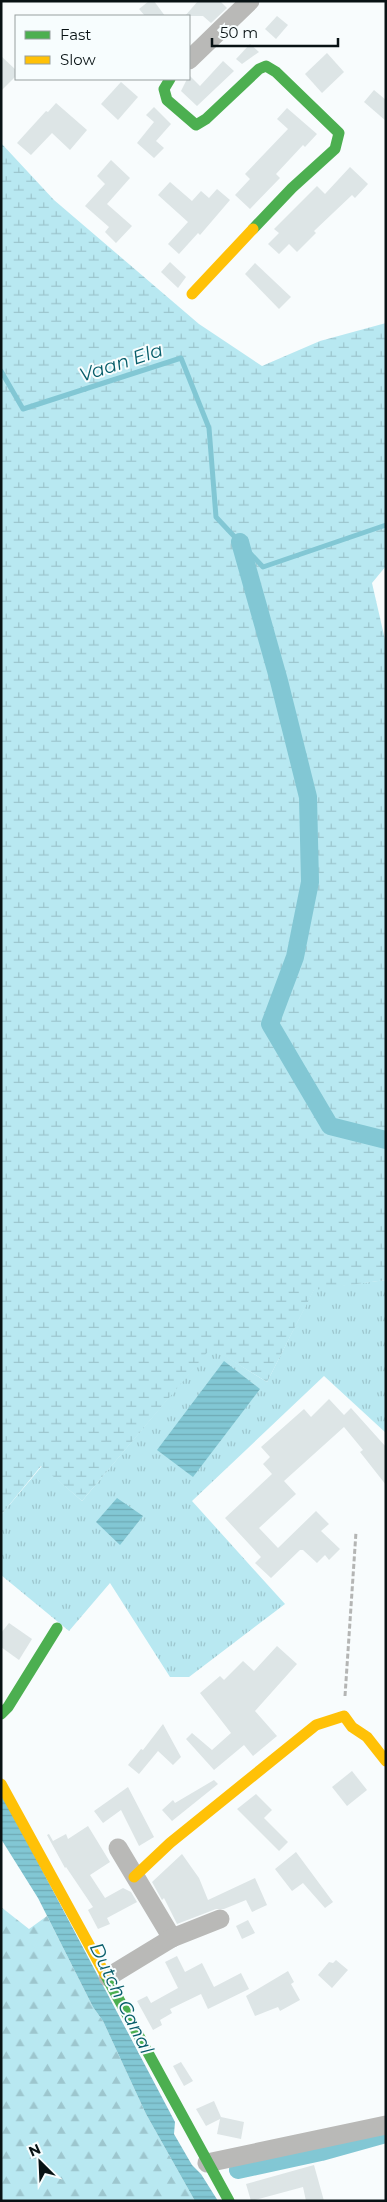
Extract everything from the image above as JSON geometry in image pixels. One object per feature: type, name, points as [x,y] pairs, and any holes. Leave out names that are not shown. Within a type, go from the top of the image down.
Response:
[{"type":"street","points":[[190,59],[250,1]]},
{"type":"street","points":[[162,82],[167,100],[196,125],[206,119],[259,69],[266,66],[282,77],[339,133],[335,149],[292,188],[192,294]]},
{"type":"street","points":[[1,1714],[8,1707],[57,1628]]},
{"type":"street","points":[[134,1877],[170,1843],[316,1725],[344,1716],[352,1727],[367,1737],[386,1760]]},
{"type":"street","points":[[1,1784],[229,2201]]},
{"type":"street","points":[[118,1848],[172,1938]]},
{"type":"street","points":[[108,1977],[172,1938],[220,1919]]},
{"type":"street","points":[[207,2163],[386,2125]]},
{"type":"path","points":[[344,1716],[356,1532]]},
{"type":"green space","points":[[1,143],[54,200],[199,324],[262,366],[320,341],[386,323],[386,566],[372,583],[386,644],[386,1280],[314,1290],[267,1382],[211,1348],[82,1501],[41,1466],[1,1515]]},
{"type":"green space","points":[[386,1280],[386,1433],[324,1376],[192,1501],[285,1604],[189,1677],[170,1677],[110,1583],[69,1631],[1,1575],[1,1515],[42,1466],[82,1501],[211,1347],[267,1382],[314,1289]]},
{"type":"green space","points":[[1,1907],[29,1929],[47,1916],[93,2007],[103,2021],[146,2114],[195,2201],[1,2201]]},
{"type":"shaded area","points":[[224,1361],[260,1389],[193,1477],[157,1450]]},
{"type":"shaded area","points":[[117,1498],[143,1516],[120,1545],[96,1522]]},
{"type":"shaded area","points":[[1,1792],[175,2122],[174,2134],[192,2165],[201,2174],[218,2201],[195,2201],[146,2114],[103,2021],[93,2007],[38,1898],[1,1839]]},
{"type":"building","points":[[149,1],[154,1],[164,15],[144,15],[139,9]]},
{"type":"building","points":[[198,1],[220,1],[227,8],[211,23],[203,16],[186,15]]},
{"type":"building","points":[[277,16],[288,25],[276,39],[265,29]]},
{"type":"building","points":[[250,44],[259,52],[242,64],[236,59]]},
{"type":"building","points":[[327,53],[344,72],[322,93],[305,74]]},
{"type":"building","points":[[1,56],[15,69],[15,77],[1,91]]},
{"type":"building","points":[[223,61],[234,71],[197,106],[181,91],[186,80],[190,80],[190,76],[200,86]]},
{"type":"building","points":[[121,82],[138,97],[118,120],[101,104]]},
{"type":"building","points":[[374,90],[386,100],[386,121],[364,102]]},
{"type":"building","points":[[56,103],[87,130],[70,150],[52,133],[31,155],[17,143],[46,111],[48,112]]},
{"type":"building","points":[[154,107],[171,124],[156,141],[164,148],[154,158],[137,143],[154,122],[146,115]]},
{"type":"building","points":[[287,108],[317,134],[305,147],[303,145],[276,174],[280,178],[250,209],[235,195],[250,179],[245,174],[288,129],[277,119]]},
{"type":"building","points":[[111,160],[130,178],[107,204],[132,226],[116,243],[105,232],[109,227],[85,206],[105,184],[97,176]]},
{"type":"building","points":[[350,167],[368,184],[355,198],[352,195],[314,231],[316,233],[297,252],[289,244],[279,254],[268,244],[279,233],[274,229],[317,186],[325,194]]},
{"type":"building","points":[[170,182],[192,201],[201,191],[209,198],[217,189],[230,200],[200,235],[198,233],[179,254],[168,244],[188,222],[158,195]]},
{"type":"building","points":[[170,262],[186,277],[178,288],[161,272]]},
{"type":"building","points":[[255,263],[291,297],[279,309],[245,274]]},
{"type":"building","points":[[329,1399],[344,1415],[351,1408],[386,1447],[386,1485],[360,1452],[363,1450],[344,1427],[284,1481],[296,1494],[259,1528],[278,1548],[316,1511],[329,1524],[321,1531],[340,1549],[329,1560],[325,1555],[317,1563],[303,1550],[300,1550],[271,1578],[255,1563],[261,1557],[225,1518],[272,1474],[263,1464],[270,1457],[261,1447],[304,1409],[311,1417]]},
{"type":"building","points":[[9,1623],[32,1639],[19,1660],[1,1647],[1,1633]]},
{"type":"building","points":[[277,1646],[297,1664],[255,1711],[277,1736],[253,1756],[244,1745],[214,1770],[186,1739],[192,1733],[212,1750],[231,1733],[200,1693],[220,1676],[224,1680],[243,1661],[254,1671]]},
{"type":"building","points":[[163,1724],[181,1757],[173,1765],[158,1751],[139,1774],[128,1765],[141,1749],[143,1750]]},
{"type":"building","points":[[352,1771],[367,1790],[347,1806],[332,1787]]},
{"type":"building","points":[[214,1780],[218,1784],[172,1821],[162,1810],[173,1800],[175,1803]]},
{"type":"building","points":[[128,1787],[154,1837],[139,1846],[121,1810],[103,1823],[94,1811]]},
{"type":"building","points":[[256,1794],[272,1810],[264,1818],[288,1842],[279,1851],[237,1809]]},
{"type":"building","points":[[88,1826],[110,1862],[90,1875],[105,1898],[123,1888],[131,1892],[137,1902],[107,1918],[110,1924],[98,1929],[88,1910],[93,1907],[65,1868],[47,1835],[49,1834],[53,1841],[66,1834],[68,1839]]},
{"type":"building","points":[[296,1852],[333,1902],[325,1908],[303,1883],[292,1891],[275,1869]]},
{"type":"building","points":[[182,1854],[199,1878],[208,1900],[255,1878],[267,1905],[252,1912],[246,1900],[177,1924],[164,1898],[162,1900],[152,1882]]},
{"type":"building","points":[[248,1920],[255,1933],[242,1939],[236,1926]]},
{"type":"building","points":[[177,1956],[185,1972],[202,1963],[214,1987],[241,1973],[249,1989],[208,2009],[201,1994],[170,2009],[172,2013],[160,2020],[162,2025],[153,2030],[137,2001],[147,1996],[151,2003],[178,1988],[165,1962]]},
{"type":"building","points":[[336,1960],[348,1970],[332,1988],[318,1975],[329,1962],[333,1963]]},
{"type":"building","points":[[288,1971],[294,1982],[291,1984],[300,2000],[280,2011],[278,2007],[255,2016],[246,1996]]},
{"type":"building","points":[[181,2062],[193,2081],[184,2086],[173,2066]]},
{"type":"building","points":[[214,2101],[221,2117],[244,2122],[241,2139],[217,2134],[220,2119],[206,2126],[196,2109]]},
{"type":"building","points":[[314,2165],[324,2201],[306,2201],[303,2187],[251,2201],[246,2184]]},
{"type":"waterway","name":"Vaan Ela","points":[[1,371],[23,409],[181,358],[209,428],[216,517],[263,567],[386,525]]},
{"type":"waterway","points":[[240,542],[279,681],[308,797],[310,882],[295,957],[270,1024],[330,1126],[386,1140]]},
{"type":"waterway","points":[[238,2170],[321,2152],[386,2134]]},
{"type":"traffic: fast","points":[[169,80],[164,89],[167,100],[196,125],[206,119],[259,69],[266,66],[276,72],[339,133],[335,149],[292,188],[253,229]]},
{"type":"traffic: fast","points":[[1,1714],[8,1707],[57,1628]]},
{"type":"traffic: fast","points":[[105,1974],[229,2201]]},
{"type":"traffic: slow","points":[[192,294],[253,229]]},
{"type":"traffic: slow","points":[[134,1877],[170,1843],[316,1725],[344,1716],[352,1727],[367,1737],[386,1761]]},
{"type":"traffic: slow","points":[[1,1784],[105,1974]]},
{"type":"water label","name":"Dutch Canal","points":[[122,1998]]}]
